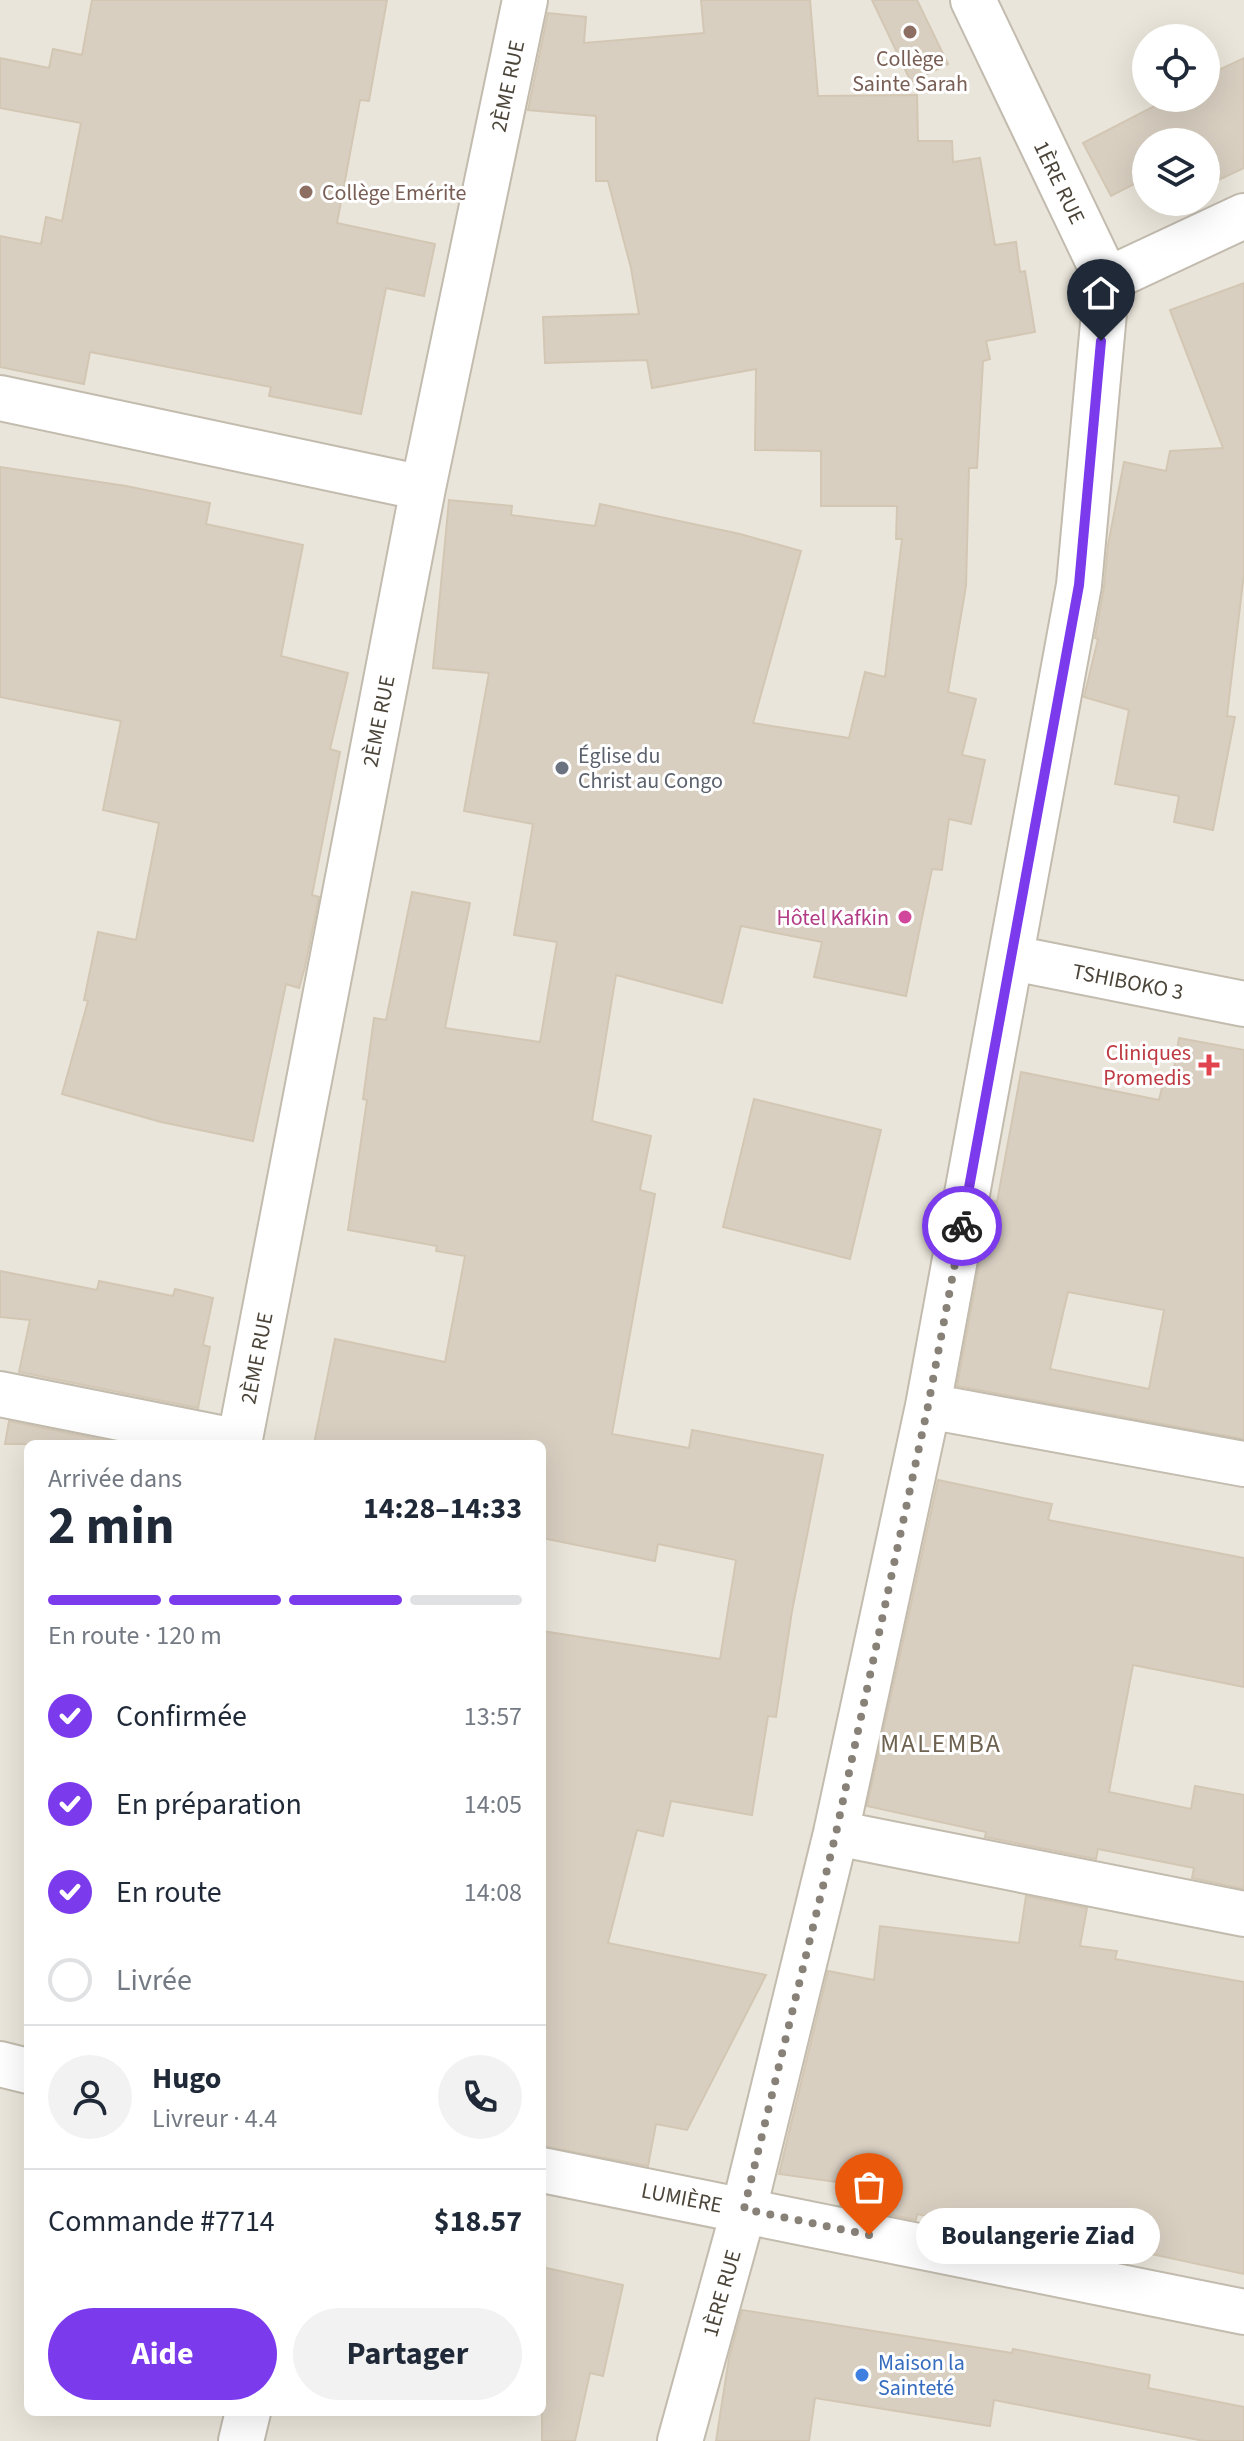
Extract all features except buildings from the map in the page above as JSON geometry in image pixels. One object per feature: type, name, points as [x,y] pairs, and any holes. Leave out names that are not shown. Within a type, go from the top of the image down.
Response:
[{"type":"street","name":"2ÈME RUE","points":[[240,1440],[423,488],[525,0]]},
{"type":"street","name":"1ÈRE RUE","points":[[680,2441],[744,2209],[836,1833],[928,1406],[1013,958],[1079,585],[1107,280],[973,0]]},
{"type":"street","points":[[1107,280],[1244,216]]},
{"type":"street","points":[[0,398],[423,488]]},
{"type":"street","name":"TSHIBOKO 3","points":[[1013,958],[1244,1004]]},
{"type":"street","points":[[0,1394],[224,1440]]},
{"type":"street","points":[[928,1406],[1244,1464]]},
{"type":"street","points":[[836,1833],[1244,1914]]},
{"type":"street","points":[[0,2064],[24,2070]]},
{"type":"street","name":"LUMIÈRE","points":[[546,2171],[1244,2312]]},
{"type":"street","points":[[241,2441],[247,2416]]},
{"type":"shaded area","points":[[0,0],[1244,0],[1244,2441],[0,2441]]},
{"type":"way so far","points":[[869,2235],[744,2209],[836,1833],[928,1406],[962,1226]]},
{"type":"place","name":"Collège Sainte Sarah","points":[[910,32]]},
{"type":"place","name":"Collège Emérite","points":[[306,192]]},
{"type":"place","name":"Église du Christ au Congo","points":[[562,768]]},
{"type":"place","name":"Hôtel Kafkin","points":[[905,917]]},
{"type":"place","name":"Cliniques Promedis","points":[[1209,1065]]},
{"type":"place","name":"Boulangerie Ziad","points":[[869,2235]]},
{"type":"place","name":"Maison la Sainteté","points":[[862,2375]]},
{"type":"district","name":"MALEMBA","points":[[941,1743]]},
{"type":"route","points":[[962,1226],[1079,585],[1101,341]]}]
